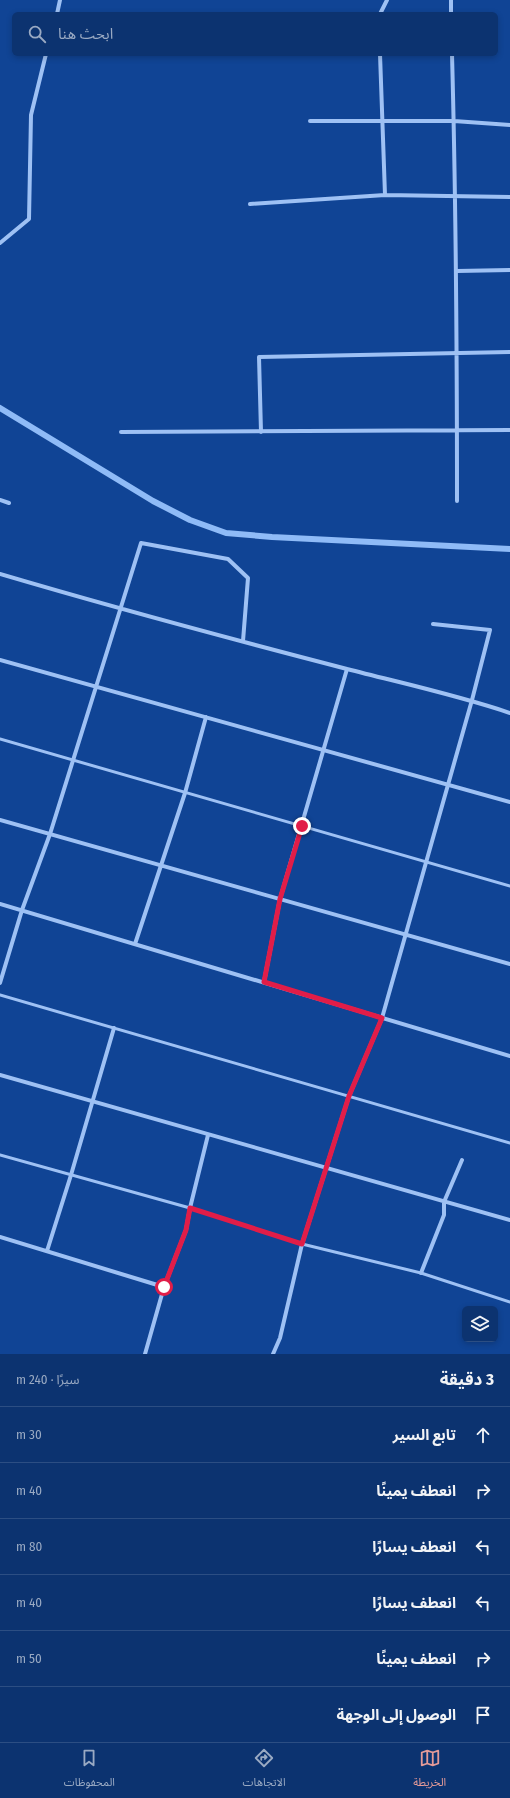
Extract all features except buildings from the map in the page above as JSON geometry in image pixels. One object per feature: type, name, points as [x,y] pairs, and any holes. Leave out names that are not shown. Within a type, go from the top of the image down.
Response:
[{"type":"street","points":[[57,12],[60,0]]},
{"type":"street","points":[[381,12],[387,0]]},
{"type":"street","points":[[451,0],[451,12]]},
{"type":"street","points":[[0,243],[29,219],[31,115],[46,56]]},
{"type":"street","points":[[380,56],[381,121],[385,195]]},
{"type":"street","points":[[452,56],[454,197],[457,271],[457,501]]},
{"type":"street","points":[[310,121],[454,121],[510,125]]},
{"type":"street","points":[[250,204],[385,195],[510,197]]},
{"type":"street","points":[[457,271],[510,270]]},
{"type":"street","points":[[261,432],[259,357],[510,352]]},
{"type":"street","points":[[121,432],[510,430]]},
{"type":"street","points":[[0,500],[9,503]]},
{"type":"street","points":[[0,983],[22,910],[50,834],[74,761],[140,543],[228,559],[248,578],[243,641]]},
{"type":"street","points":[[0,574],[120,609],[347,669],[472,700],[510,713]]},
{"type":"street","points":[[273,1354],[280,1338],[302,1244],[349,1096],[382,1018],[472,700],[490,630],[433,624]]},
{"type":"street","points":[[0,660],[510,802]]},
{"type":"street","points":[[264,982],[280,899],[347,669]]},
{"type":"street","points":[[135,944],[185,792],[206,717]]},
{"type":"street","points":[[0,820],[510,964]]},
{"type":"street","points":[[0,904],[510,1056]]},
{"type":"street","points":[[47,1251],[114,1028]]},
{"type":"street","points":[[0,1075],[510,1220]]},
{"type":"street","points":[[145,1354],[164,1287],[186,1230],[208,1135]]},
{"type":"street","points":[[421,1273],[444,1215],[444,1202],[462,1160]]},
{"type":"street","points":[[0,1237],[164,1287]]},
{"type":"lane","points":[[0,739],[510,886]]},
{"type":"lane","points":[[0,995],[510,1142]]},
{"type":"lane","points":[[0,1155],[190,1208],[302,1244],[421,1273],[510,1302]]},
{"type":"waterway","points":[[0,408],[153,501],[190,520],[226,533],[272,537],[510,549]]},
{"type":"route","points":[[164,1287],[186,1230],[190,1208],[302,1244],[349,1096],[382,1018],[264,982],[280,899],[302,826]]}]
